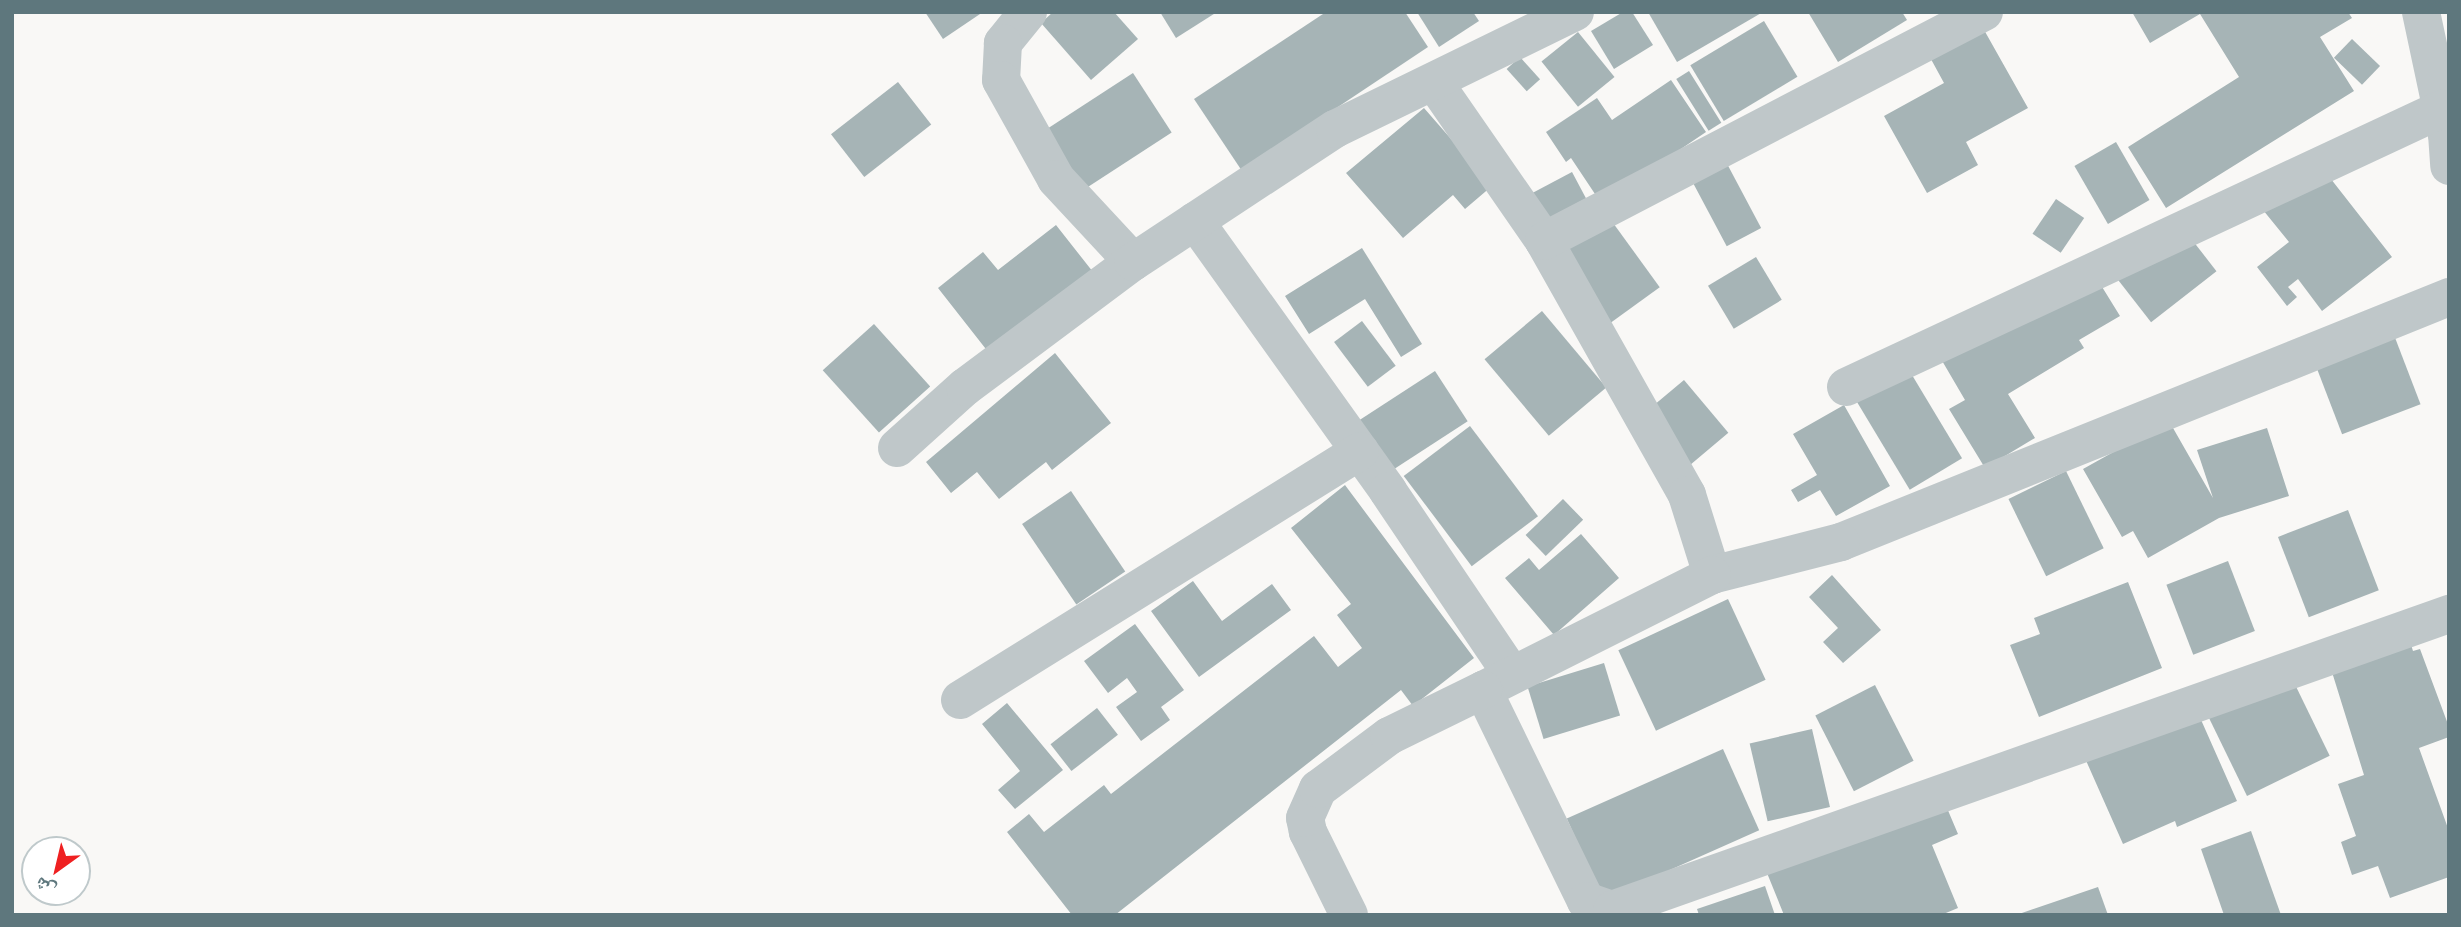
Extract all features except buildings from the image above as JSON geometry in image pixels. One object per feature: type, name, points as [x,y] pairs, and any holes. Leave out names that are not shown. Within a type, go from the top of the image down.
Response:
[{"type":"street","points":[[1028,12],[1003,44],[1001,80],[1056,179],[1133,262]]},
{"type":"street","points":[[897,448],[965,387],[1133,262],[1335,129],[1575,12]]},
{"type":"street","points":[[1544,241],[1984,12]]},
{"type":"street","points":[[2421,12],[2442,109],[2449,166]]},
{"type":"street","points":[[1434,82],[1544,241],[1687,495],[1712,575]]},
{"type":"street","points":[[1846,387],[2442,109]]},
{"type":"street","points":[[1195,221],[1360,451],[1497,682],[1586,901],[1612,910],[2449,614]]},
{"type":"street","points":[[1349,915],[1308,832],[1304,818],[1318,789],[1389,736],[1712,575],[1841,542],[2449,297]]},
{"type":"street","points":[[960,701],[1360,451]]}]
